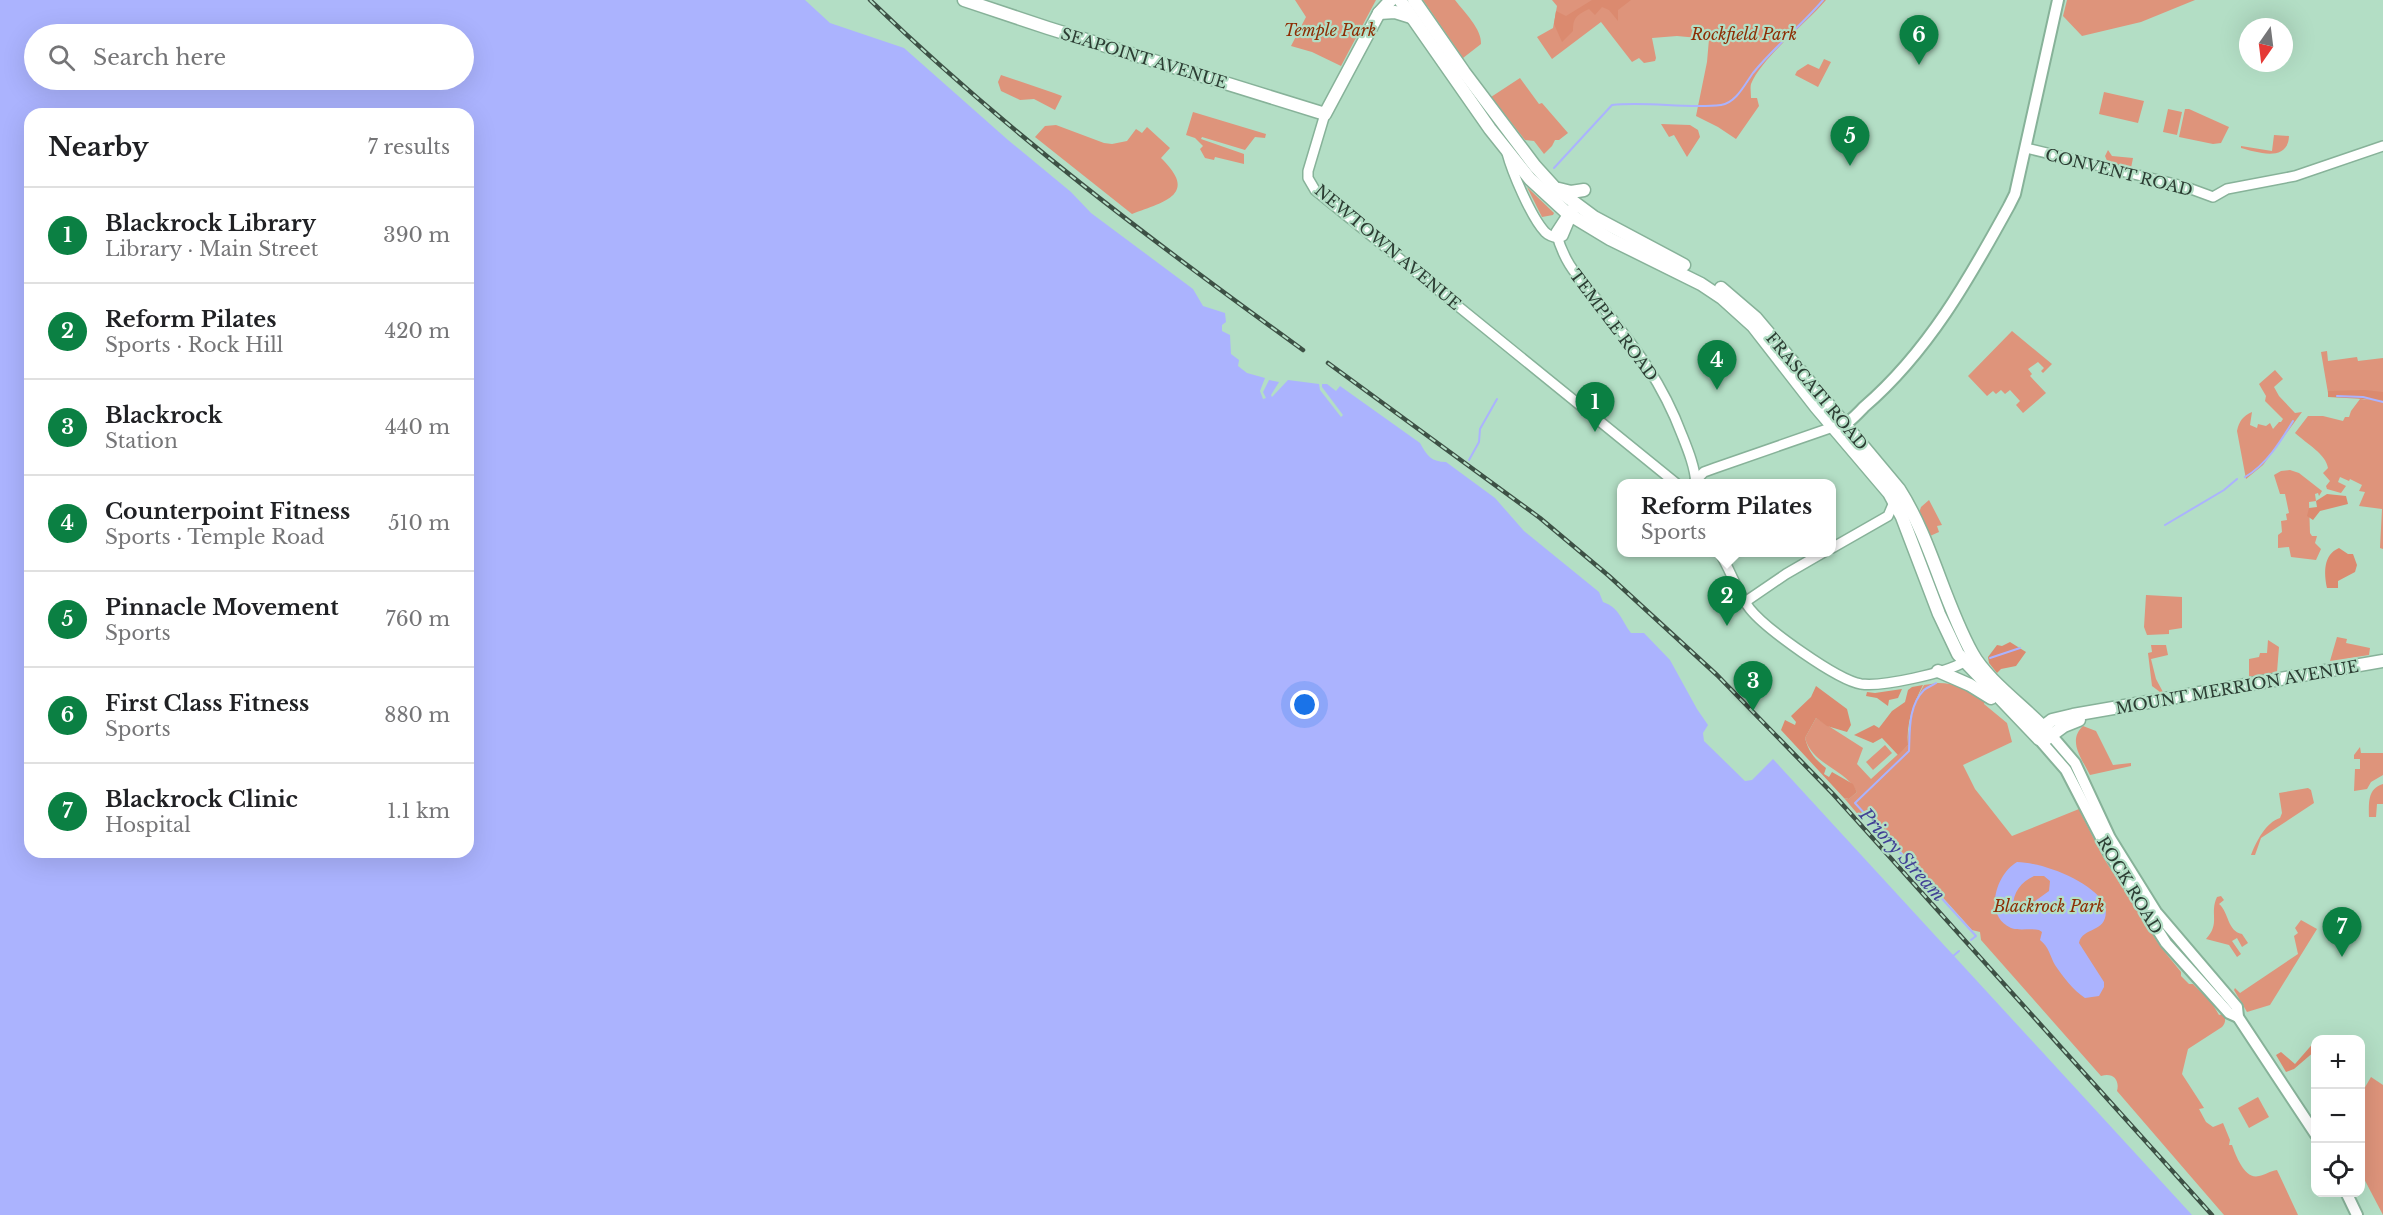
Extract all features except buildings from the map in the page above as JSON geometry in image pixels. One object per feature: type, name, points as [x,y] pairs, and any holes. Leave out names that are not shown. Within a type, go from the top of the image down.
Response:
[{"type":"highway","name":"SEAPOINT AVENUE","points":[[964,0],[1325,114]]},
{"type":"highway","name":"NEWTOWN AVENUE","points":[[1325,114],[1379,13],[1391,0]]},
{"type":"highway","name":"TEMPLE ROAD","points":[[1400,0],[1530,179],[1571,212]]},
{"type":"highway","points":[[1414,0],[1464,72],[1535,166],[1555,188],[1571,212]]},
{"type":"highway","points":[[1379,13],[1395,12],[1411,17]]},
{"type":"highway","points":[[1555,188],[1571,192],[1584,190]]},
{"type":"highway","name":"FRASCATI ROAD","points":[[1571,212],[1610,239],[1691,278],[1722,298],[1753,326],[1839,426],[1899,489],[1910,508],[1969,659],[1985,669],[2015,698],[2030,705],[2046,717],[2046,730],[2018,718],[1969,659],[1953,645],[1902,517],[1889,493],[1839,426]]},
{"type":"highway","name":"MOUNT MERRION AVENUE","points":[[2046,730],[2064,726],[2092,713],[2383,661]]},
{"type":"highway","points":[[1938,671],[1972,686],[1991,698],[2003,711],[2018,718]]},
{"type":"main road","points":[[1839,426],[1914,356],[1981,258],[2012,200],[2026,148],[2058,0]]},
{"type":"main road","name":"ROCK ROAD","points":[[2046,730],[2075,763],[2110,838],[2135,881],[2156,912],[2237,1007],[2238,1017],[2311,1127]]},
{"type":"main road","name":"ROCK ROAD","points":[[2046,730],[2115,863],[2160,935],[2229,1013],[2238,1017]]},
{"type":"main road","points":[[2179,958],[2188,951]]},
{"type":"main road","points":[[2348,1197],[2357,1215]]},
{"type":"street","name":"NEWTOWN AVENUE","points":[[1325,114],[1308,171],[1308,178],[1315,190],[1672,479]]},
{"type":"street","name":"CONVENT ROAD","points":[[2026,148],[2183,186],[2213,197],[2227,189],[2306,173],[2383,146]]},
{"type":"street","name":"TEMPLE ROAD","points":[[1506,149],[1513,174],[1545,232],[1557,238],[1561,252],[1569,266],[1631,342],[1665,393],[1685,441],[1693,479]]},
{"type":"street","points":[[1557,238],[1563,236],[1571,212]]},
{"type":"street","points":[[1698,479],[1715,468],[1839,426]]},
{"type":"street","points":[[1836,546],[1888,516],[1894,502]]},
{"type":"street","points":[[1722,557],[1745,602],[1766,626],[1831,671],[1847,679],[1860,684],[1874,685],[1938,671],[1969,659]]},
{"type":"street","points":[[1745,602],[1815,557]]},
{"type":"green space","name":"Temple Park","points":[[1295,0],[1376,0],[1341,66],[1312,52],[1291,46],[1306,17]]},
{"type":"green space","points":[[1423,0],[1455,0],[1479,32],[1481,44],[1463,58]]},
{"type":"green space","name":"Rockfield Park","points":[[1552,0],[1826,0],[1774,52],[1757,74],[1751,84],[1751,98],[1757,98],[1759,106],[1736,139],[1696,116],[1707,62],[1709,39],[1677,36],[1652,38],[1655,61],[1644,63],[1639,58],[1632,62],[1601,22],[1552,59],[1537,37],[1553,28],[1557,6]]},
{"type":"green space","points":[[2067,0],[2195,0],[2141,22],[2082,36],[2063,16]]},
{"type":"green space","points":[[1824,59],[1831,62],[1818,87],[1795,75],[1808,64],[1819,69]]},
{"type":"green space","points":[[1001,75],[1062,96],[1055,110],[1034,99],[1020,100],[1001,91],[998,82]]},
{"type":"green space","points":[[1520,78],[1539,104],[1542,103],[1568,133],[1559,140],[1555,140],[1544,154],[1534,141],[1525,140],[1491,97]]},
{"type":"green space","points":[[2104,92],[2144,101],[2138,123],[2099,114]]},
{"type":"green space","points":[[2168,109],[2182,112],[2177,135],[2163,132]]},
{"type":"green space","points":[[2185,109],[2229,127],[2221,143],[2213,144],[2179,137]]},
{"type":"green space","points":[[1193,112],[1266,134],[1265,138],[1255,137],[1245,150],[1202,137],[1201,139],[1244,154],[1244,164],[1215,157],[1214,160],[1205,158],[1200,149],[1203,146],[1195,138],[1186,135]]},
{"type":"green space","points":[[1661,124],[1690,125],[1698,130],[1700,137],[1687,157],[1674,135],[1669,137]]},
{"type":"green space","points":[[1056,125],[1112,144],[1127,141],[1136,129],[1142,133],[1147,127],[1170,148],[1161,158],[1172,170],[1177,180],[1174,195],[1132,214],[1035,137],[1045,126]]},
{"type":"green space","points":[[2274,135],[2289,136],[2283,150],[2277,153],[2270,154],[2241,148],[2241,146],[2272,151]]},
{"type":"green space","points":[[2108,150],[2112,156],[2133,158],[2131,168],[2108,163],[2105,156]]},
{"type":"green space","points":[[1527,187],[1554,213],[1553,215],[1542,217]]},
{"type":"green space","points":[[2012,331],[2052,364],[2043,373],[2041,371],[2044,368],[2038,362],[2028,369],[2032,374],[2030,376],[2046,393],[2023,413],[2016,405],[2020,401],[2010,390],[2005,394],[2001,390],[1996,394],[1993,391],[1987,396],[1968,376]]},
{"type":"green space","points":[[2327,351],[2328,361],[2357,357],[2358,361],[2383,358],[2383,549],[2380,548],[2382,509],[2359,506],[2365,492],[2359,491],[2362,485],[2350,479],[2349,481],[2340,477],[2338,482],[2346,486],[2341,493],[2327,489],[2326,486],[2330,481],[2323,473],[2328,468],[2324,458],[2295,433],[2308,416],[2323,416],[2343,421],[2345,417],[2349,417],[2360,399],[2370,400],[2328,393],[2321,352]]},
{"type":"green space","points":[[2275,370],[2283,379],[2274,387],[2279,396],[2295,413],[2302,412],[2263,465],[2246,479],[2238,427],[2242,419],[2252,412],[2250,425],[2257,428],[2258,424],[2266,426],[2270,423],[2273,429],[2283,419],[2265,401],[2266,396],[2259,384]]},
{"type":"green space","points":[[2290,470],[2299,473],[2322,491],[2319,496],[2318,493],[2315,494],[2316,501],[2309,502],[2310,533],[2312,536],[2317,536],[2315,543],[2321,549],[2316,560],[2291,557],[2289,547],[2278,548],[2278,535],[2282,532],[2281,521],[2287,520],[2286,514],[2289,513],[2285,494],[2280,494],[2274,475]]},
{"type":"green space","points":[[1929,500],[1942,525],[1937,526],[1939,532],[1930,536],[1919,513],[1921,507]]},
{"type":"green space","points":[[2146,595],[2182,597],[2182,628],[2169,630],[2169,634],[2147,635],[2144,627]]},
{"type":"green space","points":[[2337,637],[2347,639],[2346,643],[2370,648],[2369,655],[2330,661]]},
{"type":"green space","points":[[2268,640],[2279,647],[2277,672],[2249,677],[2249,659],[2259,657],[2260,653],[2267,653]]},
{"type":"green space","points":[[2151,645],[2166,645],[2168,655],[2151,659],[2156,679],[2163,692],[2152,686],[2148,653],[2152,652]]},
{"type":"green space","name":"Blackrock Park","points":[[1938,683],[1957,686],[1974,694],[1985,701],[1984,704],[2007,723],[2012,742],[1963,765],[1975,789],[2012,836],[2079,809],[2103,857],[2160,946],[2181,972],[2181,976],[2189,984],[2193,984],[2212,1003],[2219,1015],[2223,1014],[2225,1020],[2222,1027],[2188,1049],[2182,1074],[2204,1108],[2199,1109],[2206,1122],[2213,1127],[2223,1123],[2230,1140],[2229,1145],[2232,1145],[2245,1171],[2254,1176],[2277,1170],[2298,1215],[2224,1215],[2117,1091],[2115,1078],[2109,1075],[2101,1076],[1981,940],[1980,932],[1972,930],[1866,812],[1861,818],[1844,798],[1849,799],[1857,792],[1852,784],[1815,755],[1809,747],[1805,738],[1816,718],[1863,748],[1857,764],[1871,779],[1908,745],[1912,714],[1920,692],[1924,685]]},
{"type":"green space","points":[[2083,726],[2096,731],[2113,765],[2131,763],[2131,766],[2090,775],[2076,744],[2078,732]]},
{"type":"green space","points":[[1885,745],[1892,753],[1873,770],[1866,762]]},
{"type":"green space","points":[[2360,747],[2361,753],[2383,753],[2383,775],[2371,782],[2367,789],[2354,791],[2355,769],[2360,769],[2360,759],[2354,759],[2354,755]]},
{"type":"green space","points":[[2383,784],[2383,804],[2377,804],[2376,817],[2369,817],[2369,802],[2372,793],[2374,789]]},
{"type":"green space","points":[[2308,788],[2311,790],[2314,803],[2261,838],[2255,855],[2251,855],[2266,828],[2280,818],[2282,813],[2279,793]]},
{"type":"green space","points":[[2221,896],[2224,900],[2219,904],[2233,929],[2242,934],[2248,943],[2242,947],[2237,938],[2232,941],[2241,954],[2237,957],[2229,945],[2206,939],[2213,928],[2217,897]]},
{"type":"green space","points":[[2301,920],[2317,929],[2270,1005],[2247,1012],[2235,988],[2240,993],[2298,954],[2294,936],[2298,933],[2295,928]]},
{"type":"green space","points":[[2371,1077],[2383,1085],[2383,1215],[2365,1181],[2365,1087]]},
{"type":"green space","points":[[2258,1097],[2269,1117],[2249,1128],[2238,1108]]},
{"type":"shaded area","points":[[1592,0],[1631,0],[1618,10],[1618,21],[1609,10],[1602,7],[1595,15],[1589,9],[1581,13],[1575,19],[1573,31],[1562,42],[1554,24],[1556,11],[1566,16]]},
{"type":"shaded area","points":[[2328,391],[2383,392],[2383,400],[2328,397]]},
{"type":"shaded area","points":[[2327,494],[2346,496],[2348,504],[2320,511],[2313,520],[2307,516],[2309,508],[2317,507],[2316,501]]},
{"type":"shaded area","points":[[2339,548],[2348,554],[2353,554],[2357,565],[2355,572],[2338,581],[2338,588],[2327,588],[2325,571],[2327,560]]},
{"type":"shaded area","points":[[2010,642],[2026,652],[2016,666],[2001,669],[1997,673],[1989,663],[1988,657],[1997,645],[2002,646]]},
{"type":"shaded area","points":[[1923,685],[1911,714],[1908,745],[1898,755],[1882,738],[1873,743],[1854,735],[1874,725],[1879,728],[1892,711],[1905,702],[1908,690]]},
{"type":"shaded area","points":[[1816,686],[1847,709],[1851,725],[1847,732],[1827,726],[1816,718],[1805,738],[1808,748],[1826,768],[1824,774],[1829,777],[1832,772],[1853,784],[1857,792],[1849,799],[1844,798],[1781,730],[1785,720],[1795,725],[1796,722],[1791,716],[1811,697]]},
{"type":"shaded area","points":[[1902,689],[1898,698],[1889,700],[1888,706],[1877,698],[1866,696],[1867,692]]},
{"type":"shaded area","points":[[2311,1046],[2311,1054],[2294,1069],[2286,1072],[2276,1055],[2281,1052],[2295,1064]]},
{"type":"water","points":[[0,0],[805,0],[830,23],[904,48],[1071,192],[1091,213],[1193,289],[1203,306],[1225,313],[1226,322],[1222,325],[1222,331],[1230,335],[1231,354],[1239,360],[1238,366],[1247,373],[1265,378],[1260,391],[1263,399],[1266,398],[1263,392],[1269,380],[1279,382],[1272,397],[1288,380],[1319,384],[1320,390],[1341,417],[1343,415],[1322,384],[1327,384],[1336,391],[1340,386],[1420,443],[1430,457],[1446,462],[1495,498],[1524,531],[1599,592],[1603,602],[1617,611],[1631,633],[1644,633],[1670,660],[1708,725],[1703,733],[1704,741],[1745,781],[1752,780],[1773,759],[2192,1215],[0,1215]]},
{"type":"water","points":[[2017,862],[2052,869],[2088,887],[2105,904],[2104,921],[2082,937],[2079,943],[2104,982],[2099,996],[2085,998],[2068,983],[2040,940],[2042,932],[2036,929],[2014,929],[2002,922],[1995,905],[1996,895],[1998,885]],"holes":[[[2034,876],[2044,876],[2050,881],[2049,891],[2027,907],[2017,910],[2013,907],[2014,897],[2022,884]]]},
{"type":"waterway","points":[[1554,168],[1612,105],[1708,106],[1726,104],[1731,101],[1761,63],[1823,0]]},
{"type":"waterway","name":"Priory Stream","points":[[2337,396],[2363,397],[2383,402]]},
{"type":"waterway","points":[[1469,460],[1479,442],[1480,429],[1497,399]]},
{"type":"waterway","name":"Priory Stream","points":[[2245,477],[2266,459],[2293,421]]},
{"type":"waterway","name":"Priory Stream","points":[[2165,525],[2224,490],[2237,479]]},
{"type":"waterway","name":"Priory Stream","points":[[1990,658],[2020,648]]},
{"type":"waterway","name":"Priory Stream","points":[[1936,683],[1924,690],[1915,703],[1912,711],[1909,751],[1855,803],[1976,936],[1971,940]]},
{"type":"waterway","name":"Priory Stream","points":[[1952,957],[1959,951]]},
{"type":"railway","points":[[870,0],[973,94],[1080,183],[1190,268],[1303,350]]},
{"type":"railway","points":[[1328,363],[1540,518],[1609,576],[1717,675],[1833,794],[2212,1215]]},
{"type":"place","name":"First Class Fitness","points":[[1919,65]]},
{"type":"place","name":"Pinnacle Movement","points":[[1850,166]]},
{"type":"place","name":"Counterpoint Fitness","points":[[1717,390]]},
{"type":"place","name":"Blackrock Library","points":[[1595,432]]},
{"type":"place","name":"Reform Pilates","points":[[1727,626]]},
{"type":"place","name":"Blackrock","points":[[1753,711]]},
{"type":"place","name":"Blackrock Clinic","points":[[2342,957]]}]
